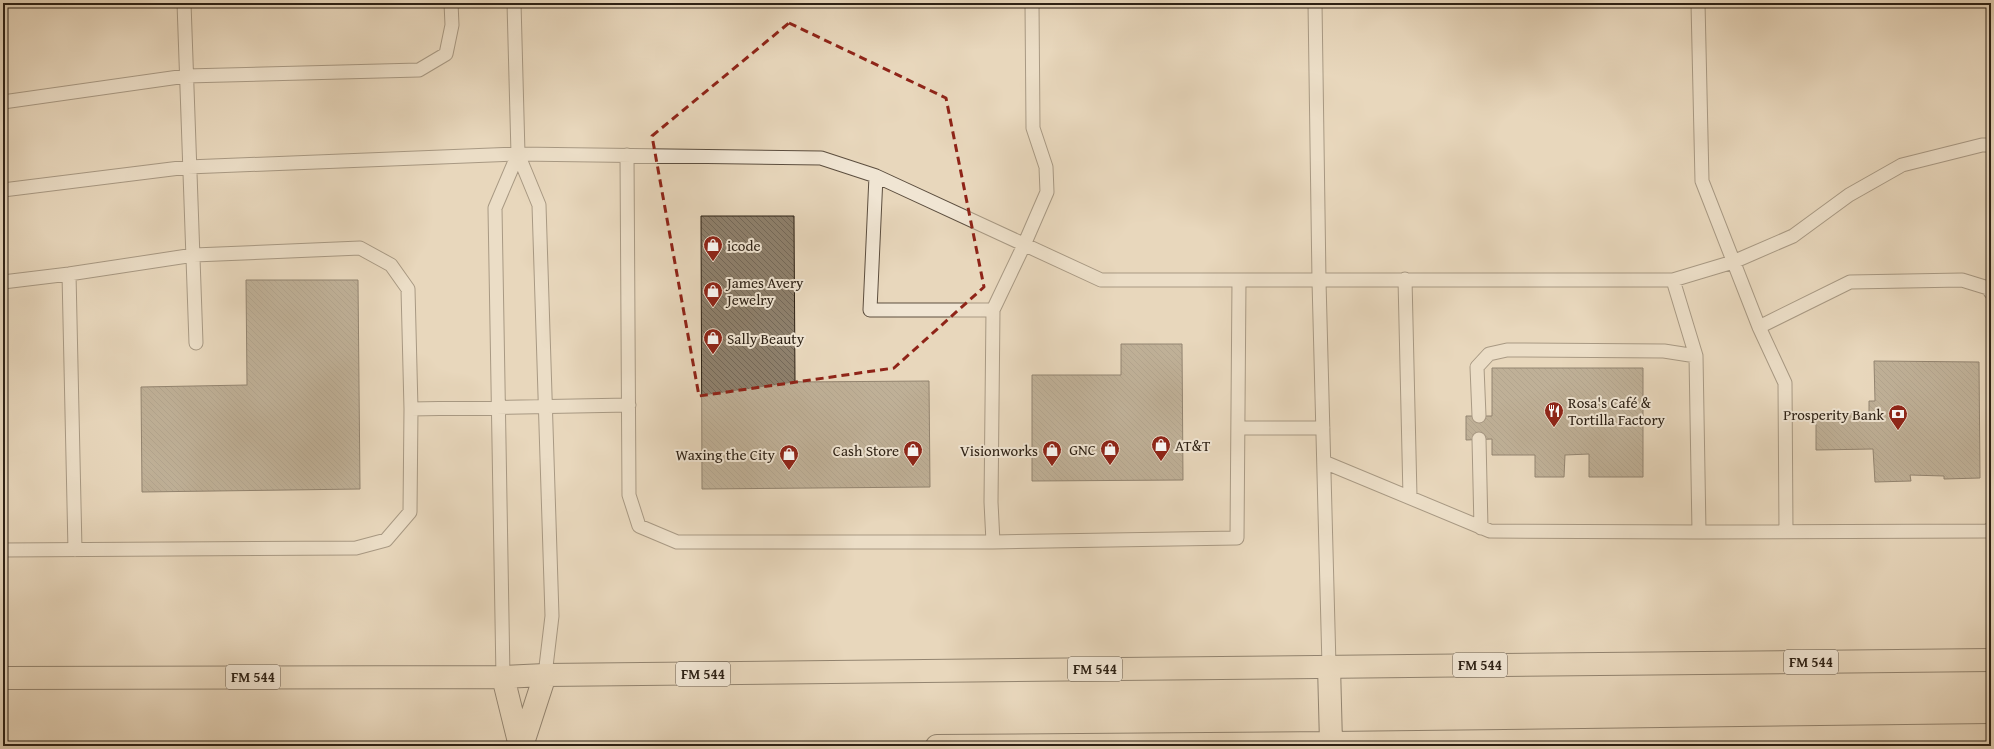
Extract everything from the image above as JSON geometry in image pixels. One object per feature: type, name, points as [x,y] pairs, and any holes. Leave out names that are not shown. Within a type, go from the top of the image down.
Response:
[{"type":"main road","name":"FM 544","points":[[3,678],[503,677],[545,675],[1329,666],[1991,660]]},
{"type":"main road","points":[[1329,666],[1331,745]]},
{"type":"main road","points":[[521,746],[545,675]]},
{"type":"main road","points":[[503,677],[521,746]]},
{"type":"main road","points":[[937,746],[1783,742],[1991,735]]},
{"type":"lane","points":[[184,3],[188,167],[194,255],[196,343]]},
{"type":"lane","points":[[3,102],[186,76],[419,70],[446,54],[452,25],[451,3]]},
{"type":"lane","points":[[514,3],[518,154],[540,204],[552,616],[545,675]]},
{"type":"lane","points":[[993,542],[991,502],[993,310],[1047,192],[1046,167],[1034,128],[1032,3]]},
{"type":"lane","points":[[1315,3],[1319,281],[1329,666]]},
{"type":"lane","points":[[1698,3],[1702,181],[1759,328],[1785,383],[1786,531]]},
{"type":"lane","points":[[3,190],[188,167],[518,154],[821,158],[876,176],[1101,280],[1673,280],[1733,262],[1793,236],[1849,195],[1902,165],[1982,145],[1991,145]]},
{"type":"lane","points":[[503,677],[495,208],[518,154]]},
{"type":"lane","points":[[627,155],[629,495],[639,526],[677,542],[993,542],[1237,538],[1239,281]]},
{"type":"lane","points":[[876,176],[870,310],[993,310]]},
{"type":"lane","points":[[3,282],[69,274],[194,255],[360,248],[391,265],[408,289],[411,409],[410,512],[386,540],[356,548],[3,550]]},
{"type":"lane","points":[[69,274],[75,550]]},
{"type":"lane","points":[[1405,279],[1410,497]]},
{"type":"lane","points":[[1673,280],[1696,356],[1699,532]]},
{"type":"lane","points":[[1759,328],[1850,282],[1962,280],[1988,288],[1991,293]]},
{"type":"lane","points":[[1479,416],[1477,367],[1489,354],[1507,350],[1664,351],[1696,356]]},
{"type":"lane","points":[[411,409],[629,405]]},
{"type":"lane","points":[[1238,428],[1323,428]]},
{"type":"lane","points":[[1479,439],[1481,528]]},
{"type":"lane","points":[[1324,462],[1490,531],[1987,531],[1991,529]]},
{"type":"highlighted area","points":[[789,23],[946,98],[984,287],[894,368],[699,396],[652,136]]},
{"type":"building","points":[[701,216],[794,216],[795,382],[929,381],[930,487],[702,489]]},
{"type":"building","points":[[246,280],[358,280],[360,489],[142,492],[141,387],[247,385]]},
{"type":"building","points":[[1121,344],[1182,344],[1183,480],[1032,481],[1032,375],[1121,375]]},
{"type":"building","name":"Prosperity Bank","points":[[1874,361],[1979,362],[1980,478],[1944,479],[1944,476],[1910,475],[1911,481],[1875,482],[1873,449],[1816,450],[1816,414],[1869,413],[1869,401],[1875,401]]},
{"type":"building","name":"Rosa's Café & Tortilla Factory","points":[[1492,368],[1643,368],[1643,477],[1589,477],[1589,454],[1565,455],[1564,477],[1535,477],[1535,455],[1492,455],[1492,439],[1466,440],[1466,416],[1492,416]]},
{"type":"place","name":"icode","points":[[713,262]]},
{"type":"place","name":"James Avery Jewelry","points":[[713,308]]},
{"type":"place","name":"Sally Beauty","points":[[713,355]]},
{"type":"place","name":"Rosa's Café & Tortilla Factory","points":[[1554,428]]},
{"type":"place","name":"Prosperity Bank","points":[[1898,431]]},
{"type":"place","name":"AT&T","points":[[1161,462]]},
{"type":"place","name":"GNC","points":[[1110,466]]},
{"type":"place","name":"Cash Store","points":[[913,467]]},
{"type":"place","name":"Visionworks","points":[[1052,467]]},
{"type":"place","name":"Waxing the City","points":[[789,471]]}]
